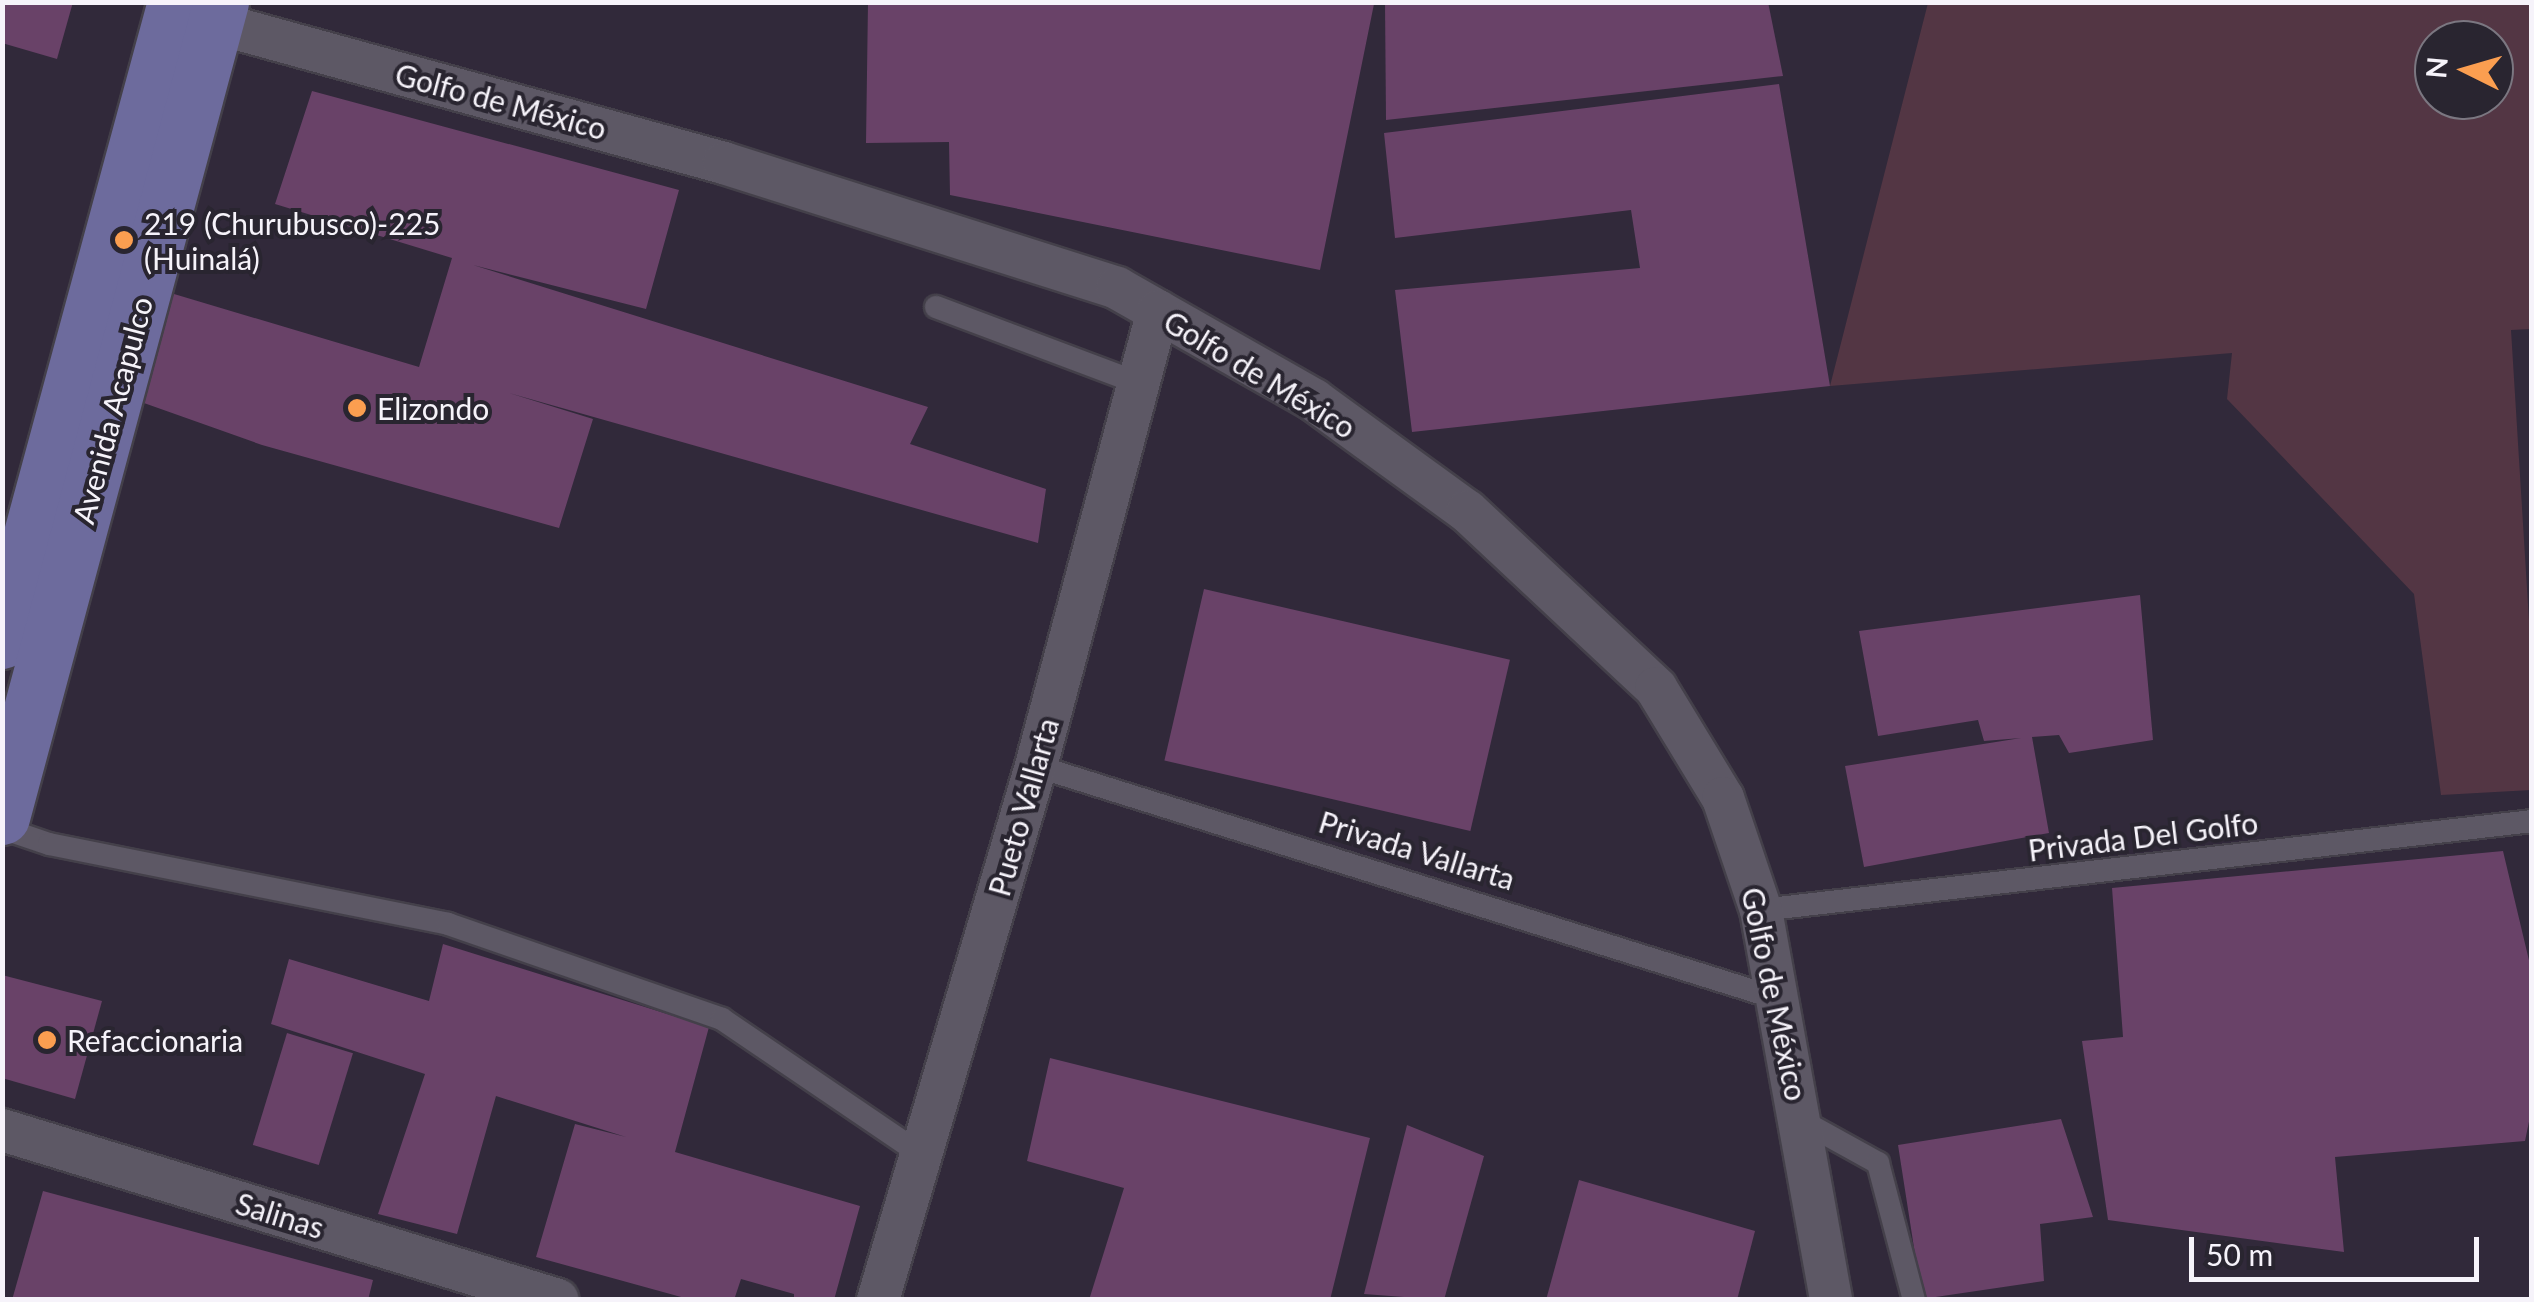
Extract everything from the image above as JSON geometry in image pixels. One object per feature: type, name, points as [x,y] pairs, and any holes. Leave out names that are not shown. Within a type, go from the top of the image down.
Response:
[{"type":"main road","name":"Avenida Acapulco","points":[[2,642],[196,10]]},
{"type":"main road","name":"Avenida Acapulco","points":[[2,816],[196,10]]},
{"type":"street","name":"Golfo de México","points":[[196,10],[724,162],[1117,288],[1314,400],[1466,511],[1656,688],[1723,798],[1762,910],[1802,1121],[1830,1300]]},
{"type":"street","name":"Pueto Vallarta","points":[[878,1300],[1036,766],[1158,311]]},
{"type":"street","name":"Salinas","points":[[2,1130],[558,1300]]},
{"type":"lane","points":[[936,307],[1138,383]]},
{"type":"lane","name":"Privada Vallarta","points":[[1036,766],[1779,999]]},
{"type":"lane","name":"Privada Del Golfo","points":[[1762,910],[2532,821]]},
{"type":"lane","points":[[2,828],[49,844],[448,924],[722,1019],[921,1154]]},
{"type":"lane","points":[[1802,1121],[1878,1162],[1914,1300]]},
{"type":"shaded area","points":[[3,3],[2531,3],[2531,1299],[3,1299]]},
{"type":"shaded area","points":[[1928,3],[2531,3],[2531,329],[2511,330],[2531,653],[2531,790],[2441,795],[2414,594],[2227,399],[2232,353],[1830,386]]},
{"type":"building","points":[[2,2],[73,2],[57,59],[2,43]]},
{"type":"building","points":[[868,2],[1374,4],[1320,270],[950,195],[949,142],[866,143]]},
{"type":"building","points":[[1385,2],[1768,2],[1783,76],[1386,120]]},
{"type":"building","points":[[1779,84],[1830,386],[1412,432],[1395,290],[1640,268],[1631,210],[1395,238],[1384,133]]},
{"type":"building","points":[[312,91],[679,190],[646,309],[473,265],[928,407],[910,444],[1046,489],[1038,543],[509,393],[593,419],[559,528],[262,445],[127,397],[164,291],[419,367],[452,258],[275,204]]},
{"type":"building","points":[[1204,589],[1510,660],[1470,831],[1164,760]]},
{"type":"building","points":[[2140,595],[2153,740],[2069,753],[2059,735],[2032,737],[2049,833],[1864,867],[1845,766],[2021,738],[1984,741],[1978,720],[1878,736],[1859,631]]},
{"type":"building","points":[[2503,851],[2532,973],[2532,1107],[2525,1141],[2335,1157],[2344,1252],[2108,1220],[2082,1041],[2123,1037],[2112,888]]},
{"type":"building","points":[[443,944],[709,1027],[675,1152],[860,1206],[834,1300],[794,1300],[794,1294],[741,1279],[734,1300],[692,1300],[536,1257],[575,1124],[626,1137],[496,1096],[457,1234],[378,1214],[425,1074],[271,1024],[289,959],[429,1001]]},
{"type":"building","name":"Refaccionaria","points":[[2,975],[102,1001],[75,1099],[2,1078]]},
{"type":"building","points":[[287,1033],[353,1053],[319,1165],[253,1145]]},
{"type":"building","points":[[1050,1058],[1370,1138],[1330,1300],[1089,1300],[1124,1188],[1027,1161]]},
{"type":"building","points":[[2061,1119],[2093,1217],[2040,1224],[2044,1281],[1922,1299],[1898,1145]]},
{"type":"building","points":[[1407,1125],[1484,1156],[1444,1300],[1364,1294]]},
{"type":"building","points":[[1579,1180],[1755,1231],[1737,1300],[1546,1300]]},
{"type":"building","points":[[43,1191],[373,1280],[368,1300],[12,1300]]},
{"type":"place","name":"219 (Churubusco)-225 (Huinalá)","points":[[124,240]]},
{"type":"place","name":"Elizondo","points":[[357,408]]},
{"type":"place","name":"Refaccionaria","points":[[47,1040]]}]
